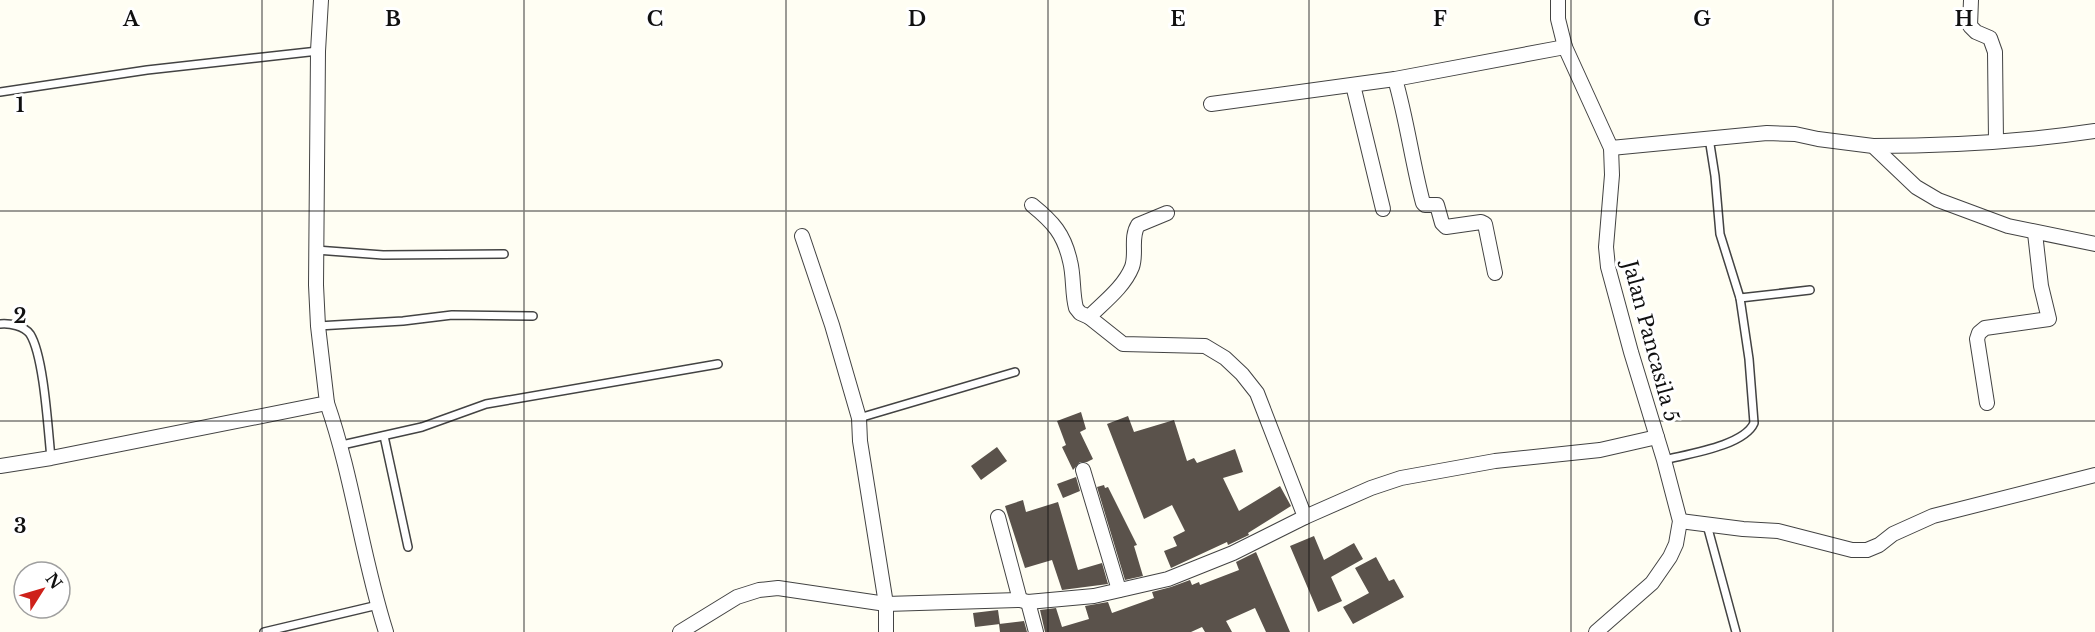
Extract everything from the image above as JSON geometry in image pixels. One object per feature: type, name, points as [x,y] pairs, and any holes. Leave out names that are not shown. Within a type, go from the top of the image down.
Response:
[{"type":"street","points":[[321,0],[318,51],[316,250],[318,326],[327,403],[342,445],[386,632]]},
{"type":"street","name":"Jalan Pancasila 5","points":[[1558,0],[1558,19],[1564,47],[1611,148],[1612,175],[1606,247],[1608,267],[1680,521],[1676,544],[1652,583],[1601,630]]},
{"type":"street","points":[[1971,0],[1970,26],[1976,32],[1990,38],[1995,52],[1996,141]]},
{"type":"street","points":[[1211,104],[1395,79],[1564,47]]},
{"type":"street","points":[[1395,79],[1403,106],[1412,162],[1423,203],[1437,205],[1442,223],[1446,227],[1481,222],[1485,224],[1495,273]]},
{"type":"street","points":[[1353,85],[1383,209]]},
{"type":"street","points":[[1611,148],[1767,133],[1795,134],[1873,146],[1996,141],[2095,131]]},
{"type":"street","points":[[1873,146],[1916,187],[1938,200],[2008,226],[2095,244]]},
{"type":"street","points":[[1032,205],[1051,221],[1062,238],[1070,261],[1076,308],[1080,313],[1089,317],[1123,344],[1205,346],[1225,358],[1242,374],[1257,393],[1305,517]]},
{"type":"street","points":[[1089,317],[1123,283],[1133,265],[1134,236],[1138,225],[1167,213]]},
{"type":"street","points":[[1987,402],[1977,339],[1979,333],[1985,328],[2049,319],[2041,286],[2035,232]]},
{"type":"street","points":[[802,236],[832,325],[859,418],[860,441],[886,604],[886,632]]},
{"type":"street","points":[[0,466],[327,403]]},
{"type":"street","points":[[680,632],[737,597],[759,590],[778,588],[886,604],[1024,601],[1094,596],[1168,579],[1202,566],[1305,517],[1371,488],[1401,478],[1495,461],[1600,450],[1657,437]]},
{"type":"street","points":[[1083,470],[1119,590]]},
{"type":"street","points":[[1680,521],[1778,531],[1852,550],[1867,550],[1879,545],[1893,534],[1934,516],[2095,475]]},
{"type":"street","points":[[998,517],[1036,632]]},
{"type":"lane","points":[[0,92],[147,70],[318,51]]},
{"type":"lane","points":[[1664,460],[1727,443],[1744,436],[1754,423],[1740,298],[1720,234],[1709,138]]},
{"type":"lane","points":[[316,250],[383,255],[504,254]]},
{"type":"lane","points":[[1740,298],[1810,290]]},
{"type":"lane","points":[[318,326],[403,321],[452,315],[533,316]]},
{"type":"lane","points":[[0,324],[20,326],[29,333],[37,351],[51,458]]},
{"type":"lane","points":[[342,445],[422,427],[486,404],[718,364]]},
{"type":"lane","points":[[859,418],[1015,372]]},
{"type":"lane","points":[[384,436],[408,548]]},
{"type":"lane","points":[[1707,525],[1736,632]]},
{"type":"lane","points":[[264,632],[378,605]]},
{"type":"building","points":[[1081,412],[1086,429],[1080,432],[1093,459],[1080,462],[1073,470],[1062,447],[1066,445],[1057,421]]},
{"type":"building","points":[[1128,416],[1134,432],[1174,420],[1187,461],[1194,458],[1197,463],[1235,449],[1243,472],[1223,478],[1239,511],[1280,486],[1291,506],[1248,533],[1249,535],[1228,545],[1227,542],[1171,568],[1164,551],[1177,546],[1173,537],[1185,531],[1172,505],[1144,519],[1107,424]]},
{"type":"building","points":[[997,447],[1007,461],[981,480],[971,466]]},
{"type":"building","points":[[1076,477],[1080,491],[1063,498],[1057,484]]},
{"type":"building","points":[[1104,485],[1105,488],[1108,487],[1137,545],[1134,546],[1143,576],[1125,580],[1097,487]]},
{"type":"building","points":[[1023,500],[1026,512],[1058,502],[1078,570],[1102,563],[1108,584],[1062,590],[1052,560],[1025,568],[1005,506]]},
{"type":"building","points":[[1314,536],[1324,560],[1354,543],[1363,559],[1331,577],[1342,601],[1318,612],[1290,546]]},
{"type":"building","points":[[1256,552],[1290,632],[1266,632],[1255,608],[1226,621],[1232,632],[1205,632],[1202,627],[1191,632],[1045,632],[1040,610],[1056,608],[1062,627],[1089,619],[1085,606],[1108,602],[1112,613],[1154,598],[1152,592],[1190,580],[1192,585],[1199,582],[1200,585],[1239,570],[1236,562]]},
{"type":"building","points":[[1376,557],[1389,581],[1394,579],[1404,597],[1353,624],[1343,607],[1369,593],[1355,568]]},
{"type":"building","points":[[998,610],[1000,624],[975,627],[973,613]]},
{"type":"building","points":[[1024,621],[1027,632],[1000,632],[999,624]]}]
